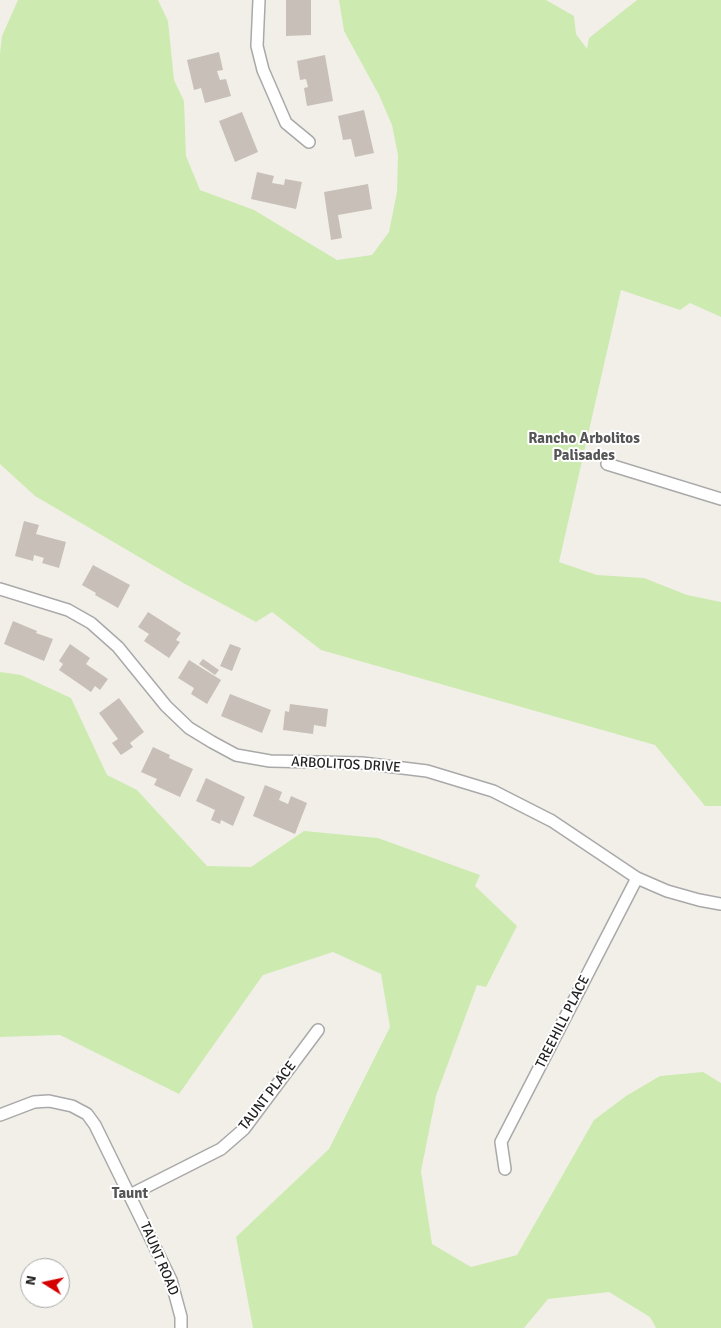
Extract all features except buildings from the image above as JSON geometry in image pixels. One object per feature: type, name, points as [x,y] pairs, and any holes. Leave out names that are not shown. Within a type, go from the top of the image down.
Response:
[{"type":"street","points":[[259,0],[257,46],[263,70],[286,122],[309,142]]},
{"type":"street","points":[[607,464],[721,499]]},
{"type":"street","name":"ARBOLITOS DRIVE","points":[[0,589],[68,610],[91,623],[118,646],[166,706],[189,728],[236,755],[270,761],[362,763],[428,771],[493,791],[552,821],[637,878],[667,891],[721,904]]},
{"type":"street","name":"TREEHILL PLACE","points":[[505,1169],[501,1142],[637,878]]},
{"type":"street","name":"TAUNT PLACE","points":[[130,1195],[221,1150],[244,1129],[318,1030]]},
{"type":"street","name":"TAUNT ROAD","points":[[0,1115],[34,1102],[49,1100],[72,1106],[87,1114],[95,1125],[171,1280],[182,1317],[181,1328]]},
{"type":"green space","points":[[18,0],[158,0],[168,21],[174,80],[184,101],[186,156],[200,190],[254,210],[337,260],[372,255],[389,232],[397,192],[398,155],[392,125],[379,95],[344,31],[339,0],[546,0],[574,16],[576,34],[587,49],[589,38],[637,0],[721,0],[721,317],[690,303],[680,310],[621,290],[559,562],[597,575],[644,578],[687,595],[721,602],[721,806],[705,806],[655,745],[321,650],[272,612],[256,622],[185,584],[35,496],[0,464],[0,54],[2,36]]},
{"type":"green space","points":[[0,672],[21,675],[71,698],[107,775],[137,790],[207,866],[251,867],[304,831],[378,838],[480,875],[475,886],[517,926],[486,987],[477,985],[436,1096],[421,1171],[432,1244],[471,1267],[517,1255],[594,1120],[626,1096],[660,1076],[703,1072],[721,1083],[721,1328],[656,1328],[650,1317],[609,1292],[548,1299],[524,1328],[253,1328],[236,1237],[329,1149],[390,1027],[381,974],[333,952],[263,975],[179,1094],[60,1035],[0,1037]]},
{"type":"district","name":"Rancho Arbolitos Palisades","points":[[584,448]]},
{"type":"district","name":"Taunt","points":[[130,1194]]}]
